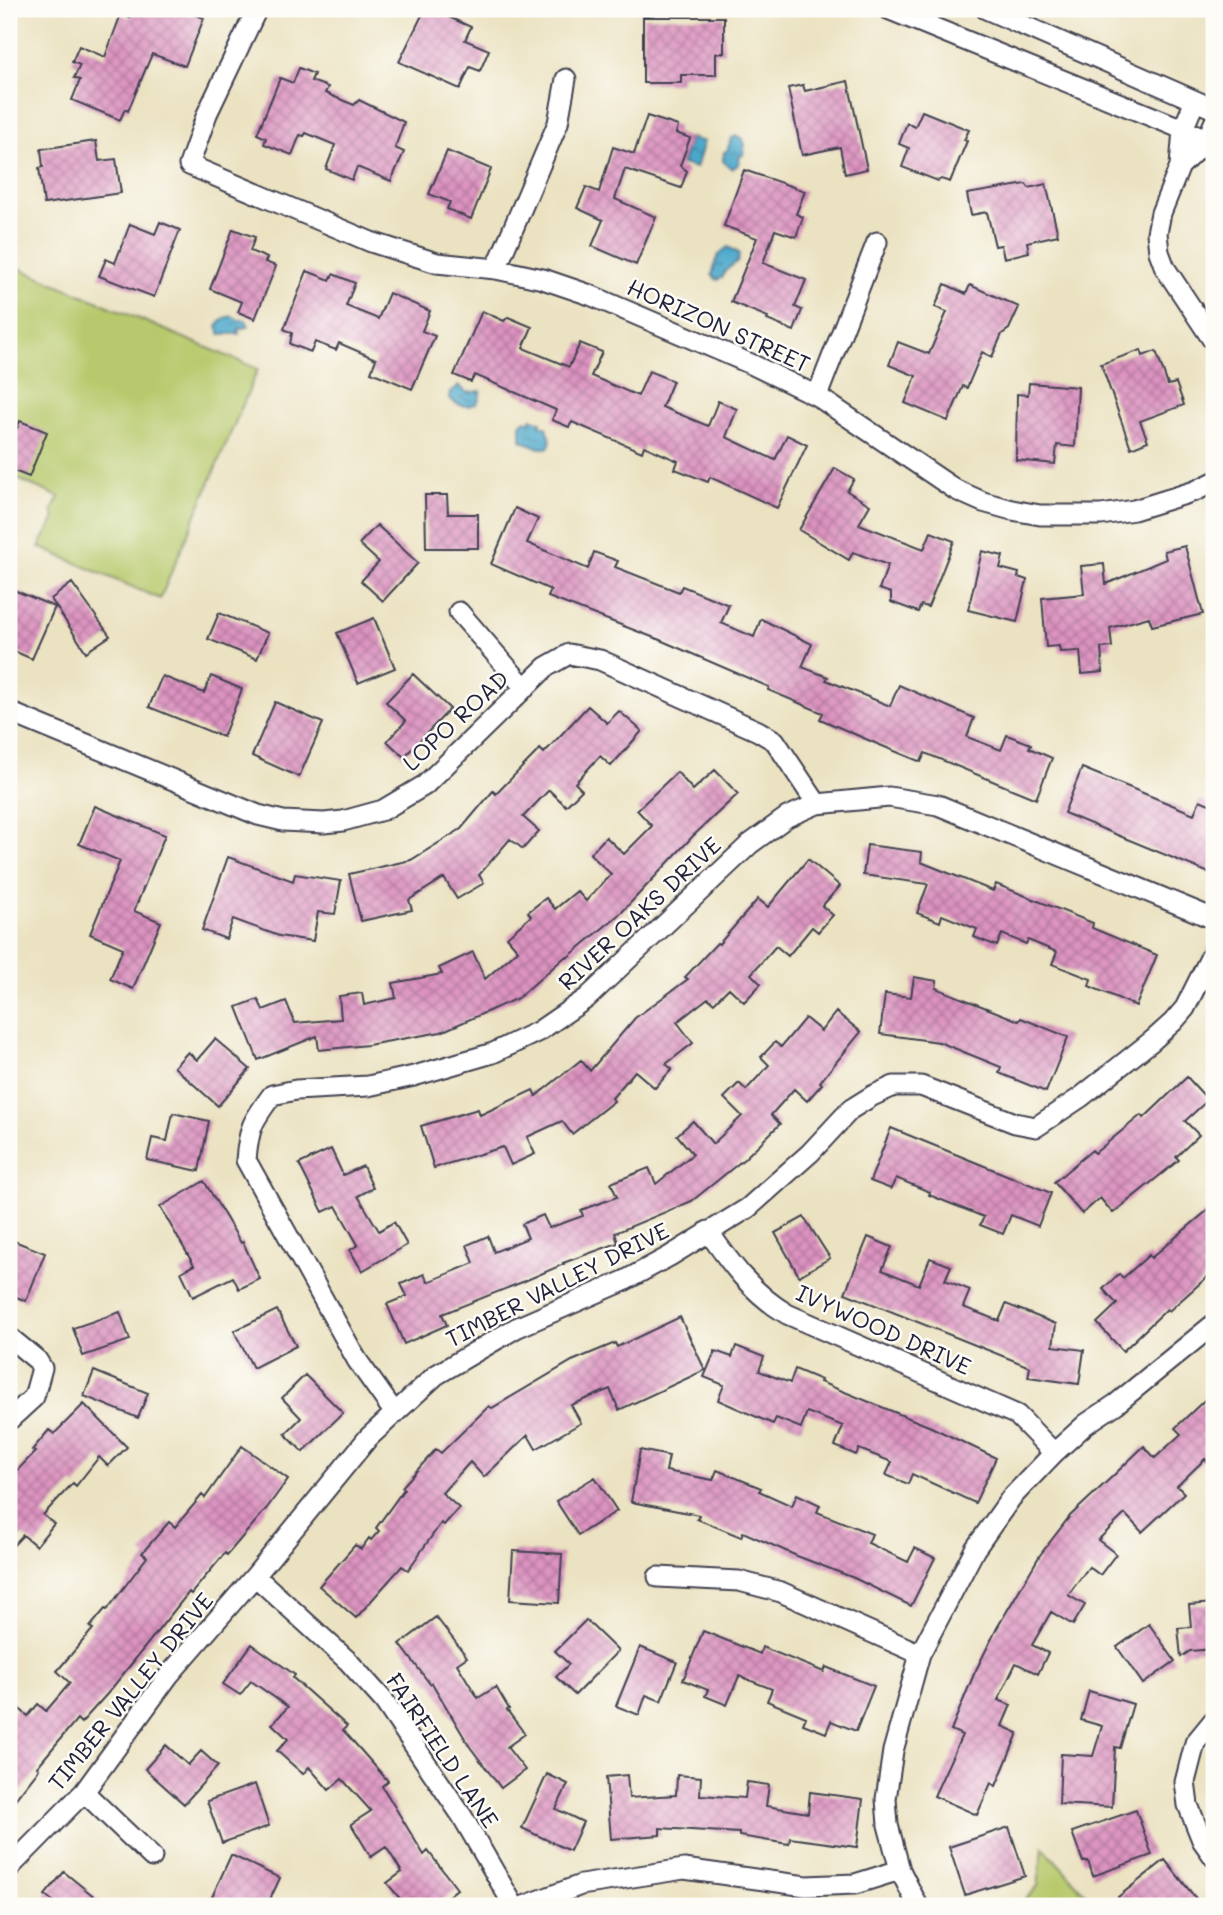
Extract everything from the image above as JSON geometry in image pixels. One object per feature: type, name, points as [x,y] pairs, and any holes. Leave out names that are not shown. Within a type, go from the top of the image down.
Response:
[{"type":"street","name":"HORIZON STREET","points":[[257,9],[207,114],[189,165],[371,242],[437,264],[496,269],[543,279],[590,295],[751,364],[817,396],[956,490],[1012,510],[1053,515],[1123,512],[1195,491],[1214,482]]},
{"type":"street","points":[[888,9],[1183,129],[1211,131]]},
{"type":"street","points":[[986,9],[1214,109]]},
{"type":"street","points":[[496,269],[558,122],[566,79]]},
{"type":"street","points":[[1195,101],[1183,129],[1180,166],[1161,213],[1157,233],[1159,252],[1165,268],[1214,342]]},
{"type":"street","points":[[1180,166],[1211,131]]},
{"type":"street","points":[[817,396],[877,242]]},
{"type":"street","points":[[459,612],[525,688]]},
{"type":"street","name":"LOPO ROAD","points":[[9,712],[258,815],[283,821],[324,823],[343,821],[383,810],[425,785],[546,667],[569,654],[600,660],[775,741],[817,804]]},
{"type":"street","name":"RIVER OAKS DRIVE","points":[[394,1412],[357,1360],[246,1160],[248,1132],[253,1120],[272,1095],[296,1090],[368,1086],[414,1076],[493,1053],[539,1031],[587,999],[750,844],[786,817],[817,804],[889,797],[938,805],[1214,919]]},
{"type":"street","name":"TIMBER VALLEY DRIVE","points":[[9,1868],[84,1792],[169,1675],[255,1576],[368,1438],[436,1375],[516,1328],[624,1281],[748,1208],[810,1153],[851,1109],[894,1086],[922,1086],[1015,1123],[1036,1127],[1082,1097],[1173,1022],[1185,1008],[1214,950]]},
{"type":"street","name":"IVYWOOD DRIVE","points":[[708,1231],[741,1277],[767,1302],[787,1314],[1017,1415],[1054,1453]]},
{"type":"street","points":[[918,1906],[900,1870],[888,1825],[886,1799],[894,1751],[920,1654],[975,1549],[1011,1498],[1086,1424],[1116,1404],[1214,1324]]},
{"type":"street","points":[[9,1337],[37,1360],[42,1368],[34,1397],[9,1420]]},
{"type":"street","name":"FAIRFIELD LANE","points":[[255,1576],[348,1661],[384,1701],[463,1816],[514,1906]]},
{"type":"street","points":[[658,1577],[739,1581],[782,1592],[920,1654]]},
{"type":"street","points":[[1213,1721],[1195,1743],[1185,1782],[1188,1805],[1202,1840],[1214,1857]]},
{"type":"street","points":[[84,1792],[152,1857]]},
{"type":"street","points":[[524,1906],[580,1885],[684,1869],[806,1885],[855,1884],[900,1870]]},
{"type":"green space","points":[[9,264],[258,369],[160,599],[39,547],[55,518],[52,511],[59,497],[9,475]]},
{"type":"green space","points":[[1043,1847],[1097,1906],[1020,1906],[1038,1886]]},
{"type":"water","points":[[736,136],[742,138],[745,144],[743,155],[738,158],[739,164],[732,169],[723,161],[724,152],[727,151],[731,139]]},
{"type":"water","points":[[690,138],[704,142],[696,168],[682,164]]},
{"type":"water","points":[[728,247],[739,253],[738,261],[717,280],[712,275],[715,263]]},
{"type":"water","points":[[232,316],[246,320],[249,326],[238,330],[239,334],[220,334],[217,326],[225,318]]},
{"type":"water","points":[[459,386],[467,393],[481,391],[478,402],[467,406],[452,401],[449,398],[450,392]]},
{"type":"water","points":[[531,418],[547,427],[551,441],[548,448],[539,448],[521,440],[521,423],[526,420],[531,423]]},
{"type":"building","points":[[133,9],[181,9],[204,18],[185,66],[152,54],[128,111],[125,109],[120,120],[72,100],[80,80],[74,78],[80,65],[72,62],[79,46],[105,57],[121,14],[130,18]]},
{"type":"building","points":[[425,9],[431,9],[471,27],[465,40],[489,50],[480,71],[470,67],[460,89],[399,62]]},
{"type":"building","points":[[643,17],[724,17],[724,53],[716,53],[716,75],[681,75],[681,83],[643,83]]},
{"type":"building","points":[[299,68],[314,74],[311,81],[328,87],[325,93],[354,105],[359,100],[404,122],[395,148],[404,152],[391,181],[357,167],[352,180],[326,169],[335,145],[306,133],[304,136],[300,135],[292,155],[264,144],[266,138],[257,134],[280,78],[293,83]]},
{"type":"building","points":[[848,81],[867,169],[845,174],[840,147],[802,155],[788,88],[803,85],[805,91]]},
{"type":"building","points":[[922,111],[969,130],[950,182],[941,179],[938,181],[902,167],[909,148],[899,144],[907,123],[915,127]]},
{"type":"building","points":[[647,116],[678,126],[676,133],[690,138],[680,166],[687,171],[681,188],[625,169],[615,199],[656,217],[636,265],[592,246],[603,220],[577,208],[586,187],[599,192],[613,147],[634,154]]},
{"type":"building","points":[[96,141],[99,161],[116,159],[121,193],[44,204],[39,168],[43,167],[41,149]]},
{"type":"building","points":[[447,151],[491,169],[471,219],[447,209],[450,202],[429,194]]},
{"type":"building","points":[[744,170],[805,191],[796,214],[803,217],[796,237],[775,230],[763,263],[806,280],[795,307],[802,310],[794,331],[731,302],[757,238],[724,226]]},
{"type":"building","points":[[1026,184],[1029,188],[1046,184],[1058,235],[1027,242],[1029,252],[1004,258],[1001,245],[995,246],[987,212],[971,215],[967,194]]},
{"type":"building","points":[[160,222],[180,230],[154,297],[99,276],[106,259],[115,263],[130,224],[155,234]]},
{"type":"building","points":[[233,229],[255,237],[250,251],[267,258],[265,262],[276,266],[255,319],[238,312],[242,302],[210,289]]},
{"type":"building","points":[[307,271],[330,280],[333,274],[355,283],[346,306],[378,319],[389,293],[430,311],[422,331],[435,336],[412,389],[371,372],[376,359],[339,343],[336,350],[315,342],[311,352],[290,344],[292,333],[284,329]]},
{"type":"building","points":[[945,284],[966,294],[970,285],[1019,307],[1009,329],[1002,334],[992,357],[982,352],[967,388],[963,386],[948,421],[905,403],[916,376],[889,365],[898,342],[929,354],[947,312],[935,307]]},
{"type":"building","points":[[482,311],[504,321],[508,317],[532,327],[523,348],[569,367],[580,343],[602,352],[591,376],[638,396],[649,371],[673,381],[662,407],[708,426],[718,401],[737,409],[726,437],[775,460],[787,435],[807,445],[777,508],[710,477],[708,482],[675,469],[678,461],[644,446],[642,452],[572,422],[569,427],[552,420],[556,410],[475,375],[471,382],[454,375]]},
{"type":"building","points":[[1141,350],[1143,356],[1156,351],[1168,385],[1176,383],[1184,405],[1140,421],[1148,441],[1131,448],[1101,364]]},
{"type":"building","points":[[1029,383],[1078,387],[1075,447],[1057,445],[1055,464],[1016,460],[1017,394],[1028,395]]},
{"type":"building","points":[[20,421],[47,432],[29,477],[9,469],[9,425],[17,428]]},
{"type":"building","points":[[835,468],[854,479],[847,491],[870,505],[859,524],[924,549],[931,532],[954,541],[928,607],[921,605],[918,612],[891,602],[891,593],[879,589],[888,565],[853,552],[849,560],[799,530]]},
{"type":"building","points":[[425,495],[447,495],[448,514],[478,514],[478,548],[426,548]]},
{"type":"building","points":[[515,508],[538,519],[527,543],[588,569],[594,552],[618,561],[615,567],[679,592],[682,586],[729,605],[721,623],[754,637],[761,619],[812,644],[802,667],[828,677],[826,680],[890,706],[899,685],[974,718],[967,737],[1001,750],[1007,735],[1031,744],[1029,748],[1052,758],[1036,799],[925,753],[921,762],[875,743],[820,719],[823,713],[768,690],[769,687],[660,640],[548,597],[551,590],[491,564]]},
{"type":"building","points":[[377,525],[418,563],[383,601],[361,581],[379,562],[359,544]]},
{"type":"building","points":[[1185,546],[1203,614],[1152,626],[1149,617],[1110,628],[1112,647],[1101,648],[1103,672],[1082,674],[1080,651],[1060,652],[1059,646],[1046,647],[1042,598],[1084,594],[1081,566],[1104,564],[1106,584],[1166,559],[1164,551]]},
{"type":"building","points":[[982,551],[1003,556],[1000,568],[1019,573],[1018,577],[1027,580],[1017,622],[968,610]]},
{"type":"building","points":[[72,583],[110,636],[86,652],[51,599]]},
{"type":"building","points":[[9,588],[55,607],[32,659],[9,649]]},
{"type":"building","points":[[219,613],[268,633],[257,659],[208,639]]},
{"type":"building","points":[[374,618],[395,668],[358,683],[337,633]]},
{"type":"building","points":[[413,674],[450,709],[404,757],[387,741],[406,721],[386,702]]},
{"type":"building","points":[[162,676],[204,693],[211,676],[242,689],[223,737],[149,707]]},
{"type":"building","points":[[275,702],[323,723],[299,777],[252,756]]},
{"type":"building","points":[[588,706],[607,723],[619,711],[642,731],[611,766],[600,756],[575,783],[582,790],[566,806],[549,790],[523,817],[539,831],[523,849],[510,839],[479,875],[484,883],[457,899],[444,878],[409,900],[412,910],[361,921],[349,874],[411,860],[461,829],[493,791],[496,794],[540,749],[544,753]]},
{"type":"building","points":[[1082,768],[1194,814],[1200,800],[1214,806],[1214,875],[1064,813]]},
{"type":"building","points":[[715,770],[738,794],[693,836],[622,912],[518,998],[441,1032],[368,1045],[319,1050],[317,1036],[258,1060],[237,1007],[258,999],[263,1010],[286,1001],[295,1023],[341,1019],[339,996],[362,993],[364,1005],[396,998],[393,983],[442,974],[439,968],[473,952],[485,979],[518,950],[507,937],[531,916],[528,912],[546,898],[555,909],[577,891],[586,901],[611,874],[590,854],[606,837],[624,854],[652,826],[637,810],[677,772],[693,790]]},
{"type":"building","points":[[95,806],[165,835],[134,911],[161,922],[133,989],[110,979],[123,948],[90,934],[120,861],[79,844]]},
{"type":"building","points":[[867,845],[922,852],[921,862],[993,891],[996,884],[1093,923],[1092,928],[1157,955],[1136,1006],[1089,986],[1091,979],[1052,964],[1057,952],[1028,940],[1026,944],[1002,934],[997,946],[974,937],[977,929],[942,915],[940,922],[917,913],[928,884],[863,875]]},
{"type":"building","points":[[228,857],[293,881],[295,874],[341,881],[335,914],[318,912],[313,941],[279,936],[233,919],[226,939],[202,930]]},
{"type":"building","points":[[808,859],[840,886],[822,906],[833,915],[818,932],[812,927],[788,956],[776,946],[751,974],[761,984],[744,1002],[729,988],[714,1003],[708,998],[677,1022],[693,1043],[666,1064],[672,1069],[655,1088],[635,1071],[612,1098],[614,1101],[572,1134],[562,1121],[527,1137],[535,1154],[511,1165],[503,1147],[434,1168],[421,1126],[478,1109],[480,1115],[533,1090],[536,1096],[581,1060],[590,1071],[635,1018],[688,979],[685,977],[717,943],[719,944],[758,899],[768,907]]},
{"type":"building","points":[[914,977],[937,981],[936,988],[1068,1037],[1046,1092],[999,1073],[1001,1067],[939,1042],[880,1034],[885,994],[911,997]]},
{"type":"building","points":[[836,1012],[861,1032],[820,1082],[822,1084],[807,1101],[794,1089],[771,1115],[780,1124],[744,1159],[692,1201],[615,1233],[618,1243],[442,1314],[447,1325],[404,1344],[387,1304],[407,1296],[401,1284],[424,1274],[428,1282],[474,1263],[467,1245],[488,1236],[494,1252],[528,1238],[522,1224],[543,1215],[549,1228],[583,1216],[581,1210],[617,1197],[611,1183],[649,1168],[656,1184],[693,1154],[677,1135],[693,1121],[713,1144],[742,1116],[724,1098],[739,1083],[746,1090],[769,1065],[761,1057],[775,1042],[781,1047],[805,1018],[821,1031]]},
{"type":"building","points":[[215,1039],[250,1069],[218,1106],[174,1067],[188,1052],[197,1060]]},
{"type":"building","points":[[1187,1077],[1208,1100],[1185,1121],[1199,1135],[1176,1157],[1179,1160],[1113,1213],[1100,1198],[1082,1214],[1054,1182],[1092,1150],[1095,1153],[1141,1115],[1144,1118]]},
{"type":"building","points":[[173,1113],[209,1121],[199,1171],[147,1160],[152,1138],[167,1141]]},
{"type":"building","points":[[891,1128],[1051,1193],[1038,1226],[1011,1215],[1003,1234],[980,1225],[984,1217],[929,1195],[930,1192],[896,1178],[891,1189],[870,1181]]},
{"type":"building","points":[[331,1149],[343,1175],[363,1166],[373,1188],[358,1196],[379,1231],[394,1222],[407,1245],[362,1271],[350,1250],[358,1245],[336,1206],[323,1212],[299,1164]]},
{"type":"building","points":[[204,1181],[241,1243],[243,1242],[260,1279],[239,1289],[233,1277],[193,1297],[181,1272],[194,1265],[160,1207]]},
{"type":"building","points":[[1214,1205],[1214,1271],[1169,1311],[1167,1309],[1123,1351],[1097,1323],[1117,1304],[1103,1289],[1119,1274],[1123,1278],[1149,1255],[1151,1258]]},
{"type":"building","points":[[804,1217],[830,1258],[799,1276],[775,1233]]},
{"type":"building","points":[[868,1237],[892,1247],[882,1270],[919,1285],[930,1258],[951,1266],[945,1280],[970,1290],[963,1307],[999,1321],[1006,1304],[1056,1324],[1053,1346],[1084,1350],[1079,1384],[1028,1377],[1030,1367],[845,1293]]},
{"type":"building","points":[[9,1239],[45,1253],[26,1301],[9,1294]]},
{"type":"building","points":[[277,1310],[296,1346],[253,1368],[234,1331]]},
{"type":"building","points":[[120,1312],[130,1340],[83,1356],[73,1328]]},
{"type":"building","points":[[680,1317],[705,1370],[619,1410],[610,1389],[571,1405],[581,1423],[536,1449],[528,1435],[484,1477],[470,1462],[442,1493],[459,1508],[444,1525],[441,1523],[408,1570],[402,1566],[356,1618],[319,1586],[355,1545],[361,1549],[369,1538],[371,1540],[379,1531],[376,1528],[404,1489],[402,1487],[436,1449],[441,1453],[489,1406],[492,1408],[572,1361],[615,1343],[617,1347]]},
{"type":"building","points":[[736,1346],[764,1357],[759,1371],[790,1383],[795,1369],[996,1458],[975,1503],[912,1474],[908,1484],[886,1475],[892,1462],[859,1449],[856,1455],[835,1446],[843,1426],[807,1412],[801,1428],[776,1418],[773,1424],[718,1400],[724,1385],[704,1377],[715,1351],[732,1357]]},
{"type":"building","points":[[94,1371],[148,1393],[138,1418],[84,1396]]},
{"type":"building","points":[[305,1375],[343,1413],[303,1452],[285,1434],[301,1418],[282,1398]]},
{"type":"building","points":[[1214,1391],[1214,1468],[1205,1459],[1177,1486],[1184,1493],[1142,1532],[1125,1514],[1098,1540],[1116,1554],[1100,1575],[1089,1567],[1068,1595],[1085,1605],[1073,1625],[1051,1612],[1032,1645],[1048,1653],[1038,1674],[1016,1663],[998,1700],[1011,1705],[1002,1726],[1018,1733],[996,1786],[991,1783],[977,1815],[934,1796],[962,1735],[951,1730],[974,1674],[997,1628],[1040,1555],[1070,1516],[1144,1446],[1155,1458],[1181,1434],[1175,1428]]},
{"type":"building","points":[[84,1404],[127,1447],[108,1466],[99,1457],[76,1486],[73,1483],[43,1515],[54,1524],[36,1546],[23,1535],[9,1550],[9,1479],[35,1452],[32,1450],[49,1430],[54,1434]]},
{"type":"building","points":[[242,1446],[288,1479],[227,1555],[225,1553],[191,1594],[189,1592],[108,1693],[81,1723],[77,1719],[37,1767],[39,1769],[9,1807],[9,1717],[17,1707],[28,1716],[38,1704],[46,1711],[70,1683],[57,1671],[93,1629],[90,1627],[105,1609],[107,1610],[147,1557],[142,1553],[169,1522],[175,1527],[202,1495],[205,1498]]},
{"type":"building","points":[[640,1450],[669,1456],[666,1471],[713,1480],[717,1470],[761,1488],[759,1491],[792,1506],[797,1494],[820,1505],[817,1512],[872,1534],[868,1543],[908,1562],[915,1548],[935,1558],[911,1606],[854,1578],[743,1532],[741,1537],[697,1519],[699,1515],[631,1502]]},
{"type":"building","points":[[595,1477],[617,1511],[578,1535],[556,1501]]},
{"type":"building","points":[[513,1551],[562,1554],[559,1603],[510,1600]]},
{"type":"building","points":[[1214,1603],[1214,1649],[1190,1651],[1181,1657],[1178,1628],[1191,1627],[1189,1605]]},
{"type":"building","points":[[436,1617],[467,1657],[457,1664],[478,1698],[496,1687],[509,1709],[507,1710],[525,1734],[507,1747],[525,1770],[501,1788],[470,1747],[432,1683],[430,1684],[400,1644]]},
{"type":"building","points":[[586,1620],[618,1651],[575,1695],[556,1677],[569,1664],[555,1651]]},
{"type":"building","points":[[1149,1624],[1175,1661],[1143,1684],[1117,1647]]},
{"type":"building","points":[[703,1631],[760,1654],[762,1647],[824,1672],[826,1667],[874,1686],[856,1731],[831,1721],[826,1733],[803,1724],[806,1717],[767,1701],[772,1689],[739,1676],[727,1705],[705,1696],[708,1690],[683,1680]]},
{"type":"building","points":[[252,1644],[295,1675],[293,1678],[347,1726],[343,1730],[388,1781],[382,1786],[424,1855],[428,1851],[457,1889],[436,1906],[406,1906],[387,1883],[402,1872],[386,1847],[371,1857],[351,1824],[371,1811],[342,1779],[329,1790],[309,1767],[303,1774],[277,1751],[288,1739],[272,1724],[288,1707],[251,1681],[240,1695],[223,1684]]},
{"type":"building","points":[[640,1647],[677,1662],[661,1701],[646,1695],[639,1715],[616,1706]]},
{"type":"building","points":[[1089,1691],[1133,1704],[1120,1748],[1115,1747],[1112,1807],[1059,1804],[1061,1754],[1093,1756],[1102,1726],[1081,1720]]},
{"type":"building","points":[[166,1745],[188,1765],[201,1751],[218,1766],[184,1804],[145,1769]]},
{"type":"building","points":[[547,1774],[568,1784],[556,1809],[583,1822],[570,1851],[522,1828]]},
{"type":"building","points":[[627,1775],[629,1798],[676,1795],[677,1775],[701,1777],[700,1795],[745,1798],[747,1782],[769,1785],[766,1806],[808,1813],[810,1792],[863,1799],[857,1847],[790,1838],[789,1844],[739,1836],[739,1833],[660,1828],[660,1835],[611,1839],[606,1777]]},
{"type":"building","points":[[255,1784],[269,1826],[222,1843],[207,1801]]},
{"type":"building","points":[[1136,1810],[1152,1855],[1093,1876],[1088,1861],[1083,1862],[1072,1832]]},
{"type":"building","points":[[1009,1827],[1025,1876],[965,1895],[949,1847]]},
{"type":"building","points":[[231,1855],[280,1878],[267,1906],[226,1906],[211,1899]]},
{"type":"building","points":[[1165,1860],[1202,1906],[1125,1906],[1118,1897]]},
{"type":"building","points":[[64,1872],[106,1906],[59,1906],[45,1895]]}]
